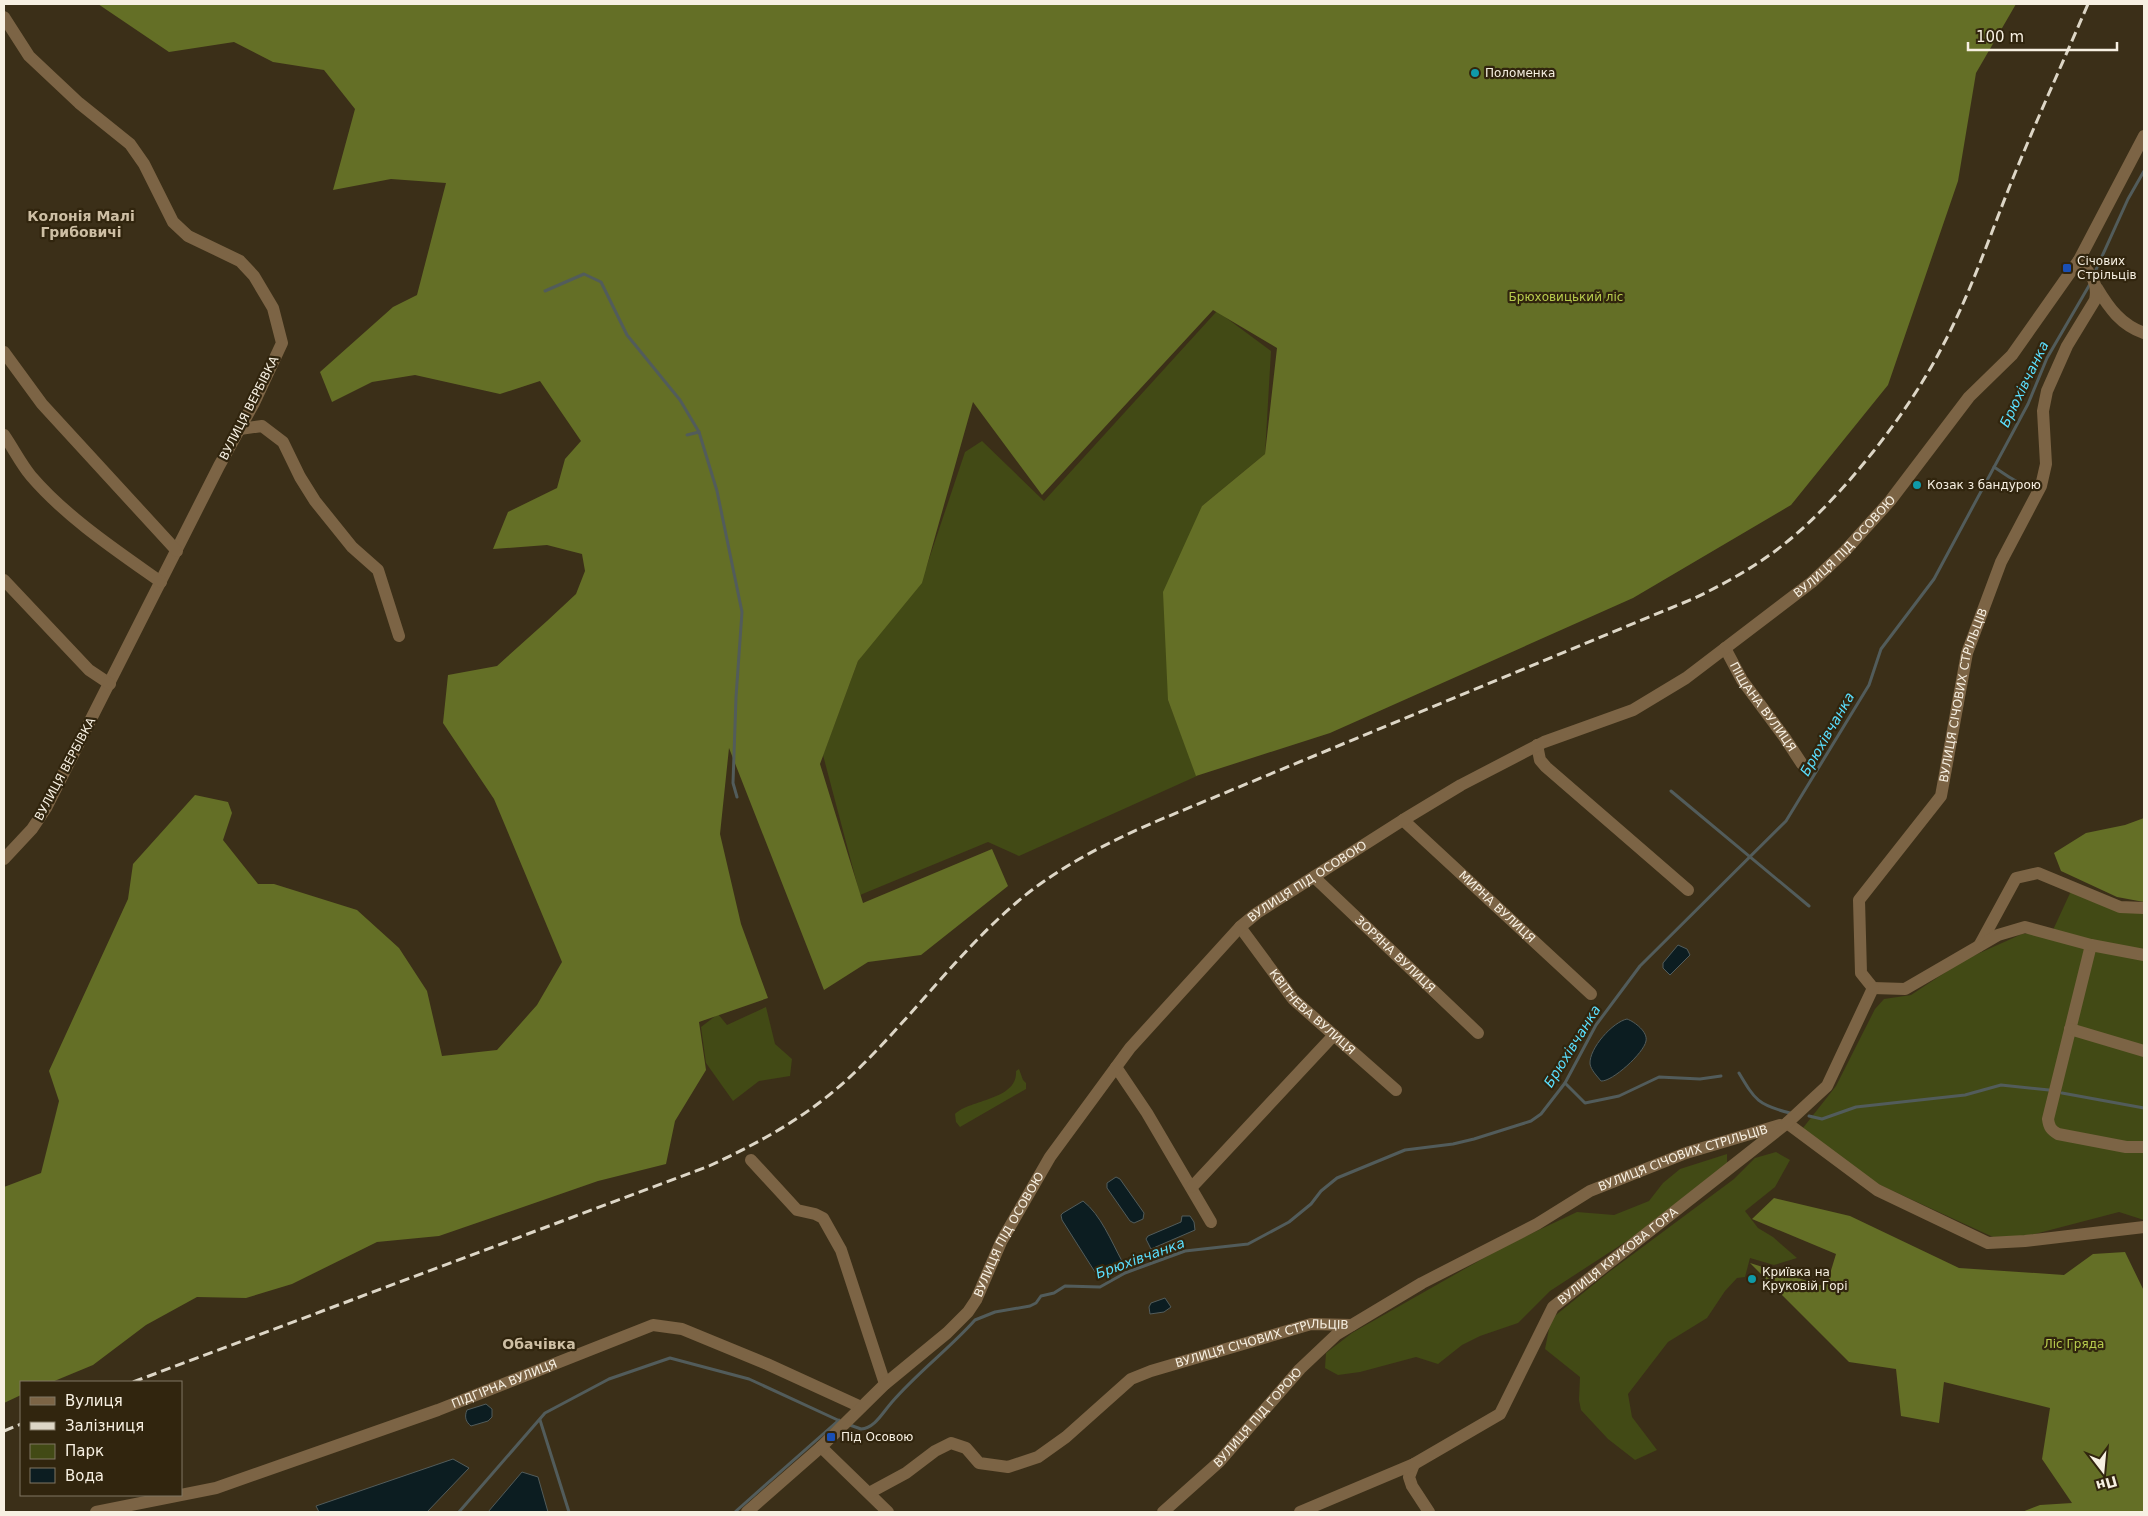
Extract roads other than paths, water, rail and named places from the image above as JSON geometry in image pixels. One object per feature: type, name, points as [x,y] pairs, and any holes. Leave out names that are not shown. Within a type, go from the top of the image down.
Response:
[{"type":"street","name":"ВУЛИЦЯ ВЕРБІВКА","points":[[4,17],[29,56],[98,120],[130,144],[144,164],[173,222],[188,236],[240,261],[254,276],[273,308],[282,343],[254,404],[46,808],[32,829],[4,859]]},
{"type":"street","name":"ВУЛИЦЯ ПІД ОСОВОЮ","points":[[821,1447],[885,1384],[947,1333],[968,1312],[976,1300],[1001,1242],[1040,1172],[1130,1048],[1240,927],[1258,913],[1314,877],[1461,785],[1537,745],[1634,710],[1686,678],[1812,582],[1844,552],[1890,501],[1968,397],[2012,355],[2079,260],[2144,136]]},
{"type":"street","points":[[2079,260],[2117,317],[2129,327],[2144,333]]},
{"type":"street","name":"ВУЛИЦЯ СІЧОВИХ СТРІЛЬЦІВ","points":[[870,1493],[906,1474],[935,1451],[951,1443],[966,1448],[979,1463],[984,1465],[1008,1468],[1038,1457],[1066,1437],[1131,1379],[1150,1371],[1311,1324],[1352,1325],[1422,1283],[1537,1224],[1590,1191],[1686,1153],[1787,1123],[1827,1086],[1873,988],[1862,973],[1859,900],[1941,796],[1967,653],[2001,562],[2041,486],[2046,464],[2043,412],[2048,391],[2067,346],[2095,300],[2097,286]]},
{"type":"street","points":[[4,352],[7,366],[177,551]]},
{"type":"street","points":[[240,429],[262,426],[283,442],[300,477],[315,500],[352,547],[378,570],[399,636]]},
{"type":"street","points":[[4,434],[31,475],[60,505],[123,555],[161,582]]},
{"type":"street","points":[[4,580],[90,670],[110,684]]},
{"type":"street","name":"ПІЩАНА ВУЛИЦЯ","points":[[1725,648],[1742,680],[1786,738],[1802,764]]},
{"type":"street","points":[[1537,745],[1540,760],[1546,767],[1688,890]]},
{"type":"street","name":"МИРНА ВУЛИЦЯ","points":[[1403,820],[1591,994]]},
{"type":"street","points":[[1979,946],[2016,878],[2038,873],[2120,907],[2144,908]]},
{"type":"street","name":"ЗОРЯНА ВУЛИЦЯ","points":[[1314,877],[1478,1033]]},
{"type":"street","name":"КВІТНЕВА ВУЛИЦЯ","points":[[1240,927],[1293,999],[1396,1090]]},
{"type":"street","points":[[1873,988],[1905,989],[1998,935],[2026,927],[2091,945],[2144,955]]},
{"type":"street","points":[[2091,945],[2048,1119],[2048,1126],[2058,1134],[2126,1147],[2144,1147]]},
{"type":"street","points":[[2070,1030],[2144,1051]]},
{"type":"street","points":[[1192,1188],[1334,1035]]},
{"type":"street","points":[[1116,1067],[1192,1188],[1211,1222]]},
{"type":"street","points":[[1787,1123],[1877,1190],[1988,1243],[2025,1241],[2144,1227]]},
{"type":"street","name":"ВУЛИЦЯ КРУКОВА ГОРА","points":[[1300,1512],[1414,1464],[1500,1414],[1553,1307],[1787,1123]]},
{"type":"street","points":[[751,1160],[796,1210],[816,1214],[822,1218],[841,1250],[885,1384]]},
{"type":"street","name":"ПІДГІРНА ВУЛИЦЯ","points":[[182,1495],[216,1488],[438,1410],[653,1325],[682,1329],[768,1364],[856,1411]]},
{"type":"street","name":"ВУЛИЦЯ ПІД ГОРОЮ","points":[[1163,1512],[1219,1462],[1300,1369],[1337,1334],[1352,1325]]},
{"type":"street","points":[[747,1512],[821,1447],[888,1512]]},
{"type":"street","points":[[1414,1464],[1409,1477],[1412,1486],[1429,1512]]},
{"type":"street","name":"ПІДГІРНА ВУЛИЦЯ","points":[[96,1512],[175,1496]]},
{"type":"water","points":[[1678,945],[1687,949],[1690,955],[1670,975],[1663,968],[1663,963]]},
{"type":"water","points":[[1627,1019],[1634,1022],[1645,1034],[1646,1041],[1644,1046],[1620,1072],[1601,1081],[1590,1064],[1593,1051],[1609,1030]]},
{"type":"water","points":[[1116,1177],[1120,1179],[1144,1213],[1143,1219],[1134,1223],[1130,1221],[1107,1188],[1107,1183]]},
{"type":"water","points":[[1083,1201],[1095,1213],[1105,1229],[1124,1265],[1122,1268],[1101,1273],[1095,1272],[1062,1220],[1061,1215],[1063,1213]]},
{"type":"water","points":[[1182,1216],[1190,1216],[1194,1222],[1195,1230],[1151,1249],[1146,1239],[1148,1236],[1181,1222]]},
{"type":"water","points":[[1165,1298],[1171,1307],[1164,1312],[1150,1314],[1149,1307],[1151,1303]]},
{"type":"water","points":[[486,1404],[492,1409],[492,1417],[488,1421],[471,1426],[466,1419],[467,1410]]},
{"type":"water","points":[[453,1459],[469,1468],[427,1512],[319,1512],[316,1506]]},
{"type":"water","points":[[522,1472],[538,1477],[548,1512],[488,1512]]},
{"type":"waterway","name":"Брюхівчанка","points":[[2094,274],[2128,199],[2144,171]]},
{"type":"waterway","points":[[545,291],[584,274],[601,282],[627,335],[680,400],[699,432],[717,491],[742,612],[736,697],[733,783],[737,797]]},
{"type":"waterway","name":"Брюхівчанка","points":[[847,1424],[861,1429],[875,1423],[902,1391],[975,1320],[995,1312],[1030,1306],[1036,1303],[1041,1296],[1054,1293],[1065,1286],[1100,1287],[1125,1273],[1185,1251],[1248,1244],[1289,1222],[1311,1204],[1321,1191],[1337,1178],[1405,1150],[1453,1144],[1474,1139],[1531,1121],[1541,1114],[1565,1083],[1596,1025],[1640,966],[1786,821],[1869,685],[1881,649],[1934,579],[2028,404],[2047,358],[2090,284]]},
{"type":"waterway","points":[[687,435],[699,432]]},
{"type":"waterway","points":[[1994,467],[2025,485]]},
{"type":"waterway","points":[[1671,791],[1809,906]]},
{"type":"waterway","points":[[1739,1073],[1749,1090],[1764,1104],[1790,1113]]},
{"type":"waterway","points":[[1565,1083],[1585,1103],[1619,1096],[1659,1077],[1700,1079],[1721,1076]]},
{"type":"waterway","points":[[1809,1116],[1822,1119],[1856,1107],[1965,1095],[2001,1085],[2049,1090]]},
{"type":"waterway","points":[[2062,1093],[2144,1108]]},
{"type":"waterway","points":[[459,1512],[545,1413],[609,1379],[670,1358],[749,1379],[842,1422]]},
{"type":"waterway","points":[[540,1420],[569,1512]]},
{"type":"waterway","points":[[735,1512],[839,1420]]},
{"type":"railway","points":[[136,1381],[709,1166],[747,1147],[802,1115],[836,1089],[895,1031],[978,939],[1023,897],[1071,864],[1157,821],[1695,598],[1755,565],[1788,541],[1831,501],[1893,426],[1927,374],[1961,308],[2004,199],[2088,4]]},
{"type":"railway","points":[[4,1431],[20,1424]]},
{"type":"place","name":"Поломенка","points":[[1475,73]]},
{"type":"place","name":"Січових Стрільців","points":[[2067,268]]},
{"type":"place","name":"Козак з бандурою","points":[[1917,485]]},
{"type":"place","name":"Криївка на Круковій Горі","points":[[1752,1279]]},
{"type":"place","name":"Під Осовою","points":[[831,1437]]},
{"type":"district","name":"Колонія Малі Грибовичі","points":[[81,224]]},
{"type":"district","name":"Обачівка","points":[[539,1344]]},
{"type":"park label","name":"Брюховицький ліс","points":[[1566,297]]},
{"type":"park label","name":"Ліс Гряда","points":[[2074,1344]]}]
